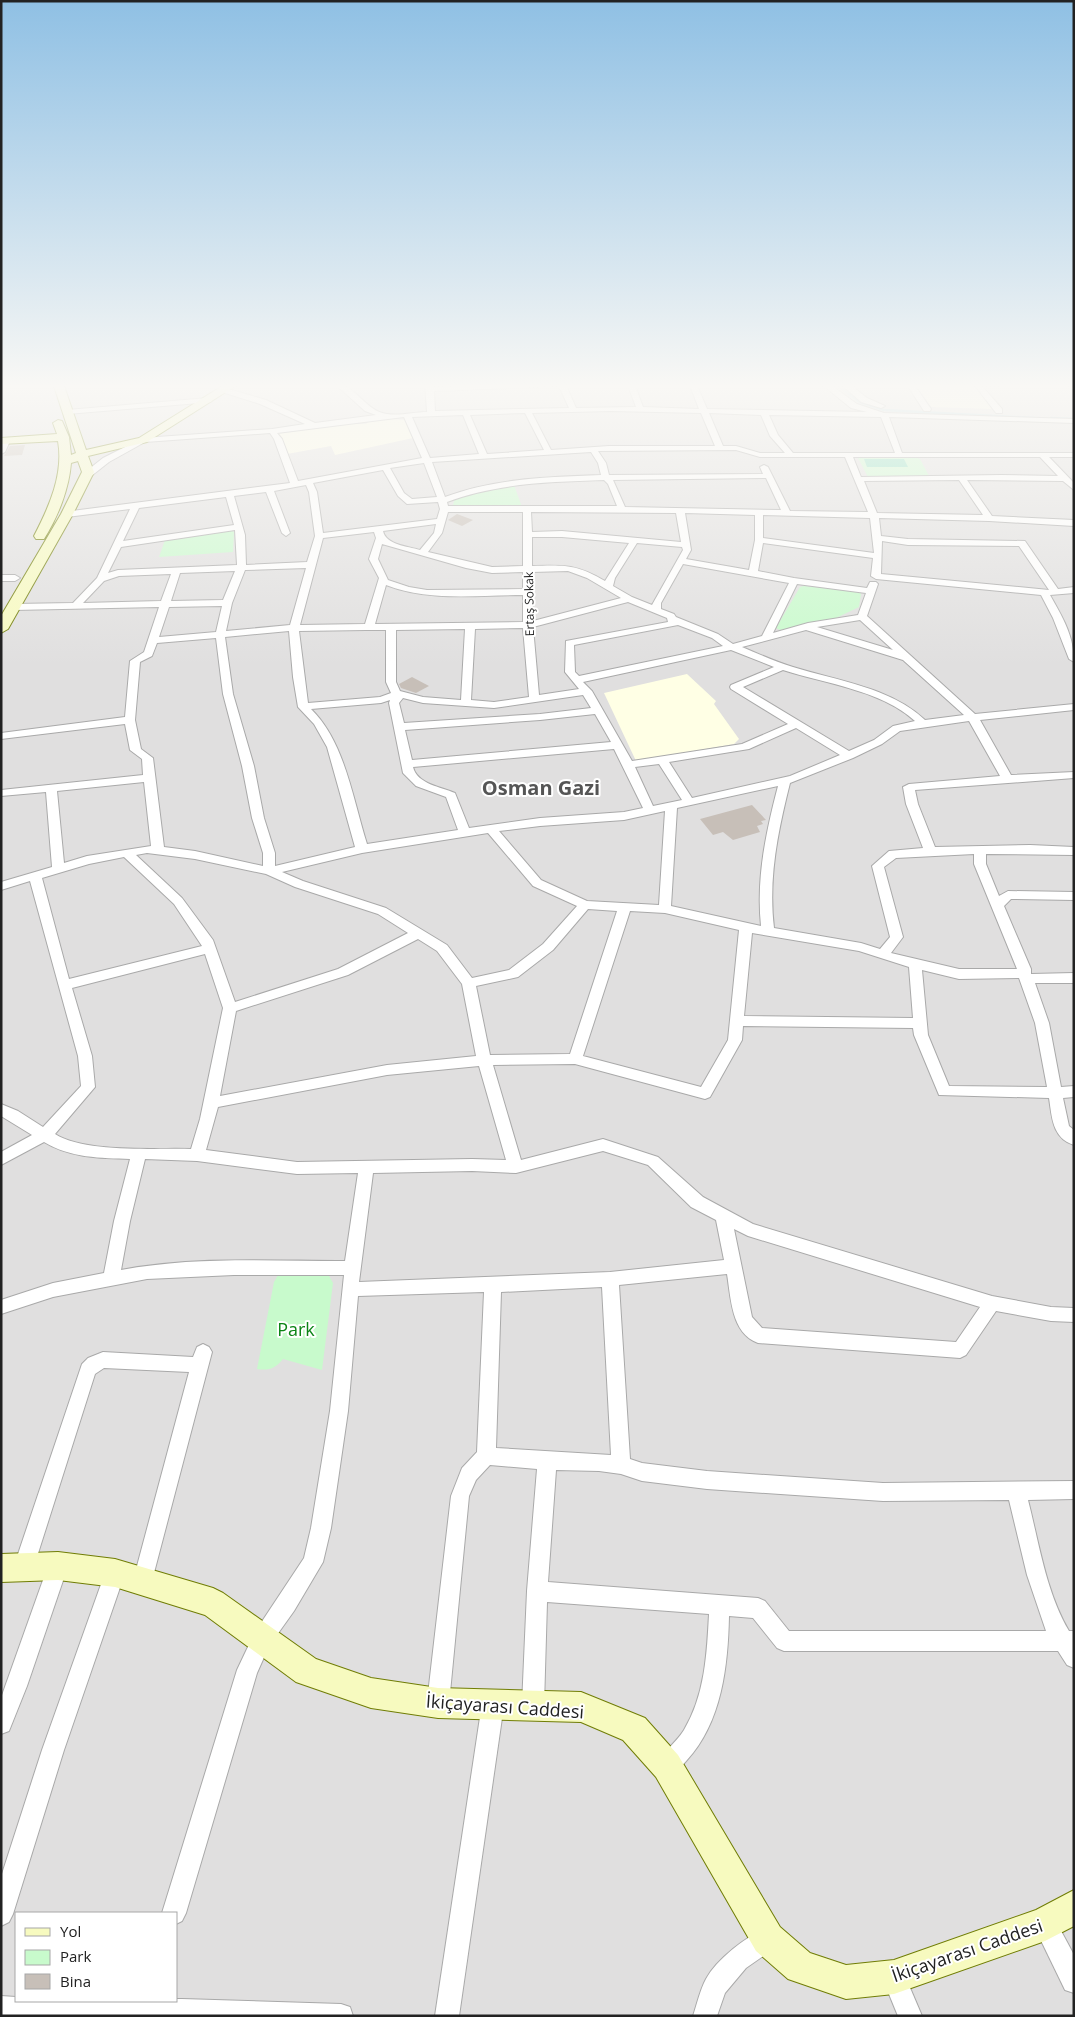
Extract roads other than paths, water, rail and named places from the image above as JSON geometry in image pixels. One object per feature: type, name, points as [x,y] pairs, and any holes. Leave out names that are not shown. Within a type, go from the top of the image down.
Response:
[{"type":"main road","points":[[7,592],[50,518],[57,501],[61,479],[64,477]]},
{"type":"main road","points":[[1,630],[86,477]]},
{"type":"main road","name":"İkiçayarası Caddesi","points":[[13,1567],[58,1566],[129,1577],[213,1602],[307,1671],[371,1693],[438,1703],[581,1707],[634,1729],[667,1766],[768,1939],[800,1967],[846,1982],[894,1977],[1045,1924],[1074,1907]]},
{"type":"street","points":[[292,477],[295,485]]},
{"type":"street","points":[[67,514],[230,495],[339,477]]},
{"type":"street","points":[[391,477],[401,494],[410,502],[527,508],[622,508],[786,514],[989,518],[1074,523]]},
{"type":"street","points":[[422,553],[438,533],[440,522],[443,503],[440,487],[436,477]]},
{"type":"street","points":[[443,503],[463,492],[514,483],[606,478],[676,477]]},
{"type":"street","points":[[768,477],[786,514]]},
{"type":"street","points":[[606,478],[612,483],[622,508]]},
{"type":"street","points":[[962,478],[989,518]]},
{"type":"street","points":[[862,617],[876,576],[878,556],[874,516],[858,479],[1066,479],[1074,488]]},
{"type":"street","points":[[309,483],[313,492],[318,536],[294,628],[298,676],[303,707],[318,722],[332,747],[362,848]]},
{"type":"street","points":[[269,489],[286,533]]},
{"type":"street","points":[[230,495],[239,527],[242,554],[241,568],[227,603],[220,634],[228,694],[248,766],[258,818],[269,852],[270,871]]},
{"type":"street","points":[[75,606],[100,579],[136,506]]},
{"type":"street","name":"Ertaş Sokak","points":[[527,508],[528,625],[534,699]]},
{"type":"street","points":[[656,608],[656,603],[687,550],[680,510]]},
{"type":"street","points":[[753,573],[754,559],[759,540],[759,513]]},
{"type":"street","points":[[318,536],[379,534],[440,522]]},
{"type":"street","points":[[117,544],[239,527]]},
{"type":"street","points":[[379,534],[386,543],[492,570],[569,568],[590,576],[629,599],[656,608],[672,618],[715,636],[732,647],[783,667],[893,700],[914,712],[923,723]]},
{"type":"street","points":[[369,628],[384,578],[374,564],[372,557],[379,534]]},
{"type":"street","points":[[527,535],[562,534],[686,545]]},
{"type":"street","points":[[877,538],[908,542],[1022,543],[1055,592]]},
{"type":"street","points":[[608,586],[610,578],[635,540]]},
{"type":"street","points":[[759,540],[878,556]]},
{"type":"street","points":[[682,561],[794,581],[871,591]]},
{"type":"street","points":[[100,579],[118,573],[311,564]]},
{"type":"street","points":[[158,850],[147,758],[136,750],[130,720],[136,661],[148,654],[176,571]]},
{"type":"street","points":[[876,576],[1044,593],[1074,590]]},
{"type":"street","points":[[1,578],[15,578]]},
{"type":"street","points":[[383,581],[407,590],[427,593],[528,592]]},
{"type":"street","points":[[766,638],[794,581]]},
{"type":"street","points":[[1044,593],[1058,618],[1074,659]]},
{"type":"street","points":[[153,640],[294,628],[528,625],[629,599]]},
{"type":"street","points":[[14,607],[227,603]]},
{"type":"street","points":[[577,680],[732,647],[806,627],[862,617]]},
{"type":"street","points":[[862,617],[973,718],[1007,779]]},
{"type":"street","points":[[650,811],[618,745],[598,710],[587,692],[570,672],[569,643],[674,624],[672,618]]},
{"type":"street","points":[[466,703],[470,626]]},
{"type":"street","points":[[806,627],[908,658]]},
{"type":"street","points":[[391,628],[391,682],[396,693],[423,700],[494,704],[587,692]]},
{"type":"street","points":[[783,667],[735,687],[849,756]]},
{"type":"street","points":[[303,707],[381,700],[400,694]]},
{"type":"street","points":[[400,694],[394,703],[409,773],[420,784],[450,795],[464,832]]},
{"type":"street","points":[[270,871],[362,848],[540,822],[624,816],[671,807],[785,781],[849,756],[878,742],[897,728],[923,723],[1074,707]]},
{"type":"street","points":[[398,727],[598,710]]},
{"type":"street","points":[[1,736],[130,720]]},
{"type":"street","points":[[628,765],[744,747],[797,724]]},
{"type":"street","points":[[407,764],[618,745]]},
{"type":"street","points":[[662,760],[690,803]]},
{"type":"street","points":[[930,851],[912,804],[909,787],[1074,774]]},
{"type":"street","points":[[1,793],[149,778]]},
{"type":"street","points":[[768,931],[766,884],[776,817],[785,781]]},
{"type":"street","points":[[51,787],[58,868]]},
{"type":"street","points":[[665,910],[671,807]]},
{"type":"street","points":[[491,829],[537,883],[586,905],[665,910],[861,948],[915,964],[959,974],[1074,978]]},
{"type":"street","points":[[1,886],[87,860],[147,849],[195,855],[270,871],[299,884],[382,911],[442,948],[469,983],[484,1060],[516,1167]]},
{"type":"street","points":[[883,955],[897,936],[878,866],[892,854],[930,851],[1030,849],[1074,851]]},
{"type":"street","points":[[980,850],[980,864],[1024,969],[1042,1023],[1062,1130],[1073,1140]]},
{"type":"street","points":[[127,853],[178,901],[210,948],[230,1008],[221,1039],[206,1130],[197,1154]]},
{"type":"street","points":[[1,1159],[45,1135],[88,1087],[86,1056],[64,985],[35,875]]},
{"type":"street","points":[[996,905],[1008,895],[1074,896]]},
{"type":"street","points":[[469,983],[513,974],[548,947],[586,905]]},
{"type":"street","points":[[575,1059],[625,907]]},
{"type":"street","points":[[211,1103],[387,1070],[484,1060],[575,1059],[705,1093],[735,1040],[746,927]]},
{"type":"street","points":[[230,1008],[343,972],[419,933]]},
{"type":"street","points":[[64,985],[210,948]]},
{"type":"street","points":[[915,964],[921,1035],[944,1091],[1055,1093],[1074,1091]]},
{"type":"street","points":[[737,1021],[920,1023]]},
{"type":"street","points":[[1,1110],[13,1115],[62,1146],[97,1152],[197,1154],[297,1168],[472,1165],[516,1167],[603,1144],[653,1161],[697,1202],[748,1229],[992,1303],[1051,1314],[1074,1315]]},
{"type":"street","points":[[111,1279],[122,1221],[139,1153]]},
{"type":"street","points":[[174,1912],[247,1670],[262,1638],[287,1604],[313,1562],[322,1528],[339,1411],[352,1268],[366,1168]]},
{"type":"street","points":[[723,1216],[744,1320],[758,1335],[960,1350],[992,1303]]},
{"type":"street","points":[[350,1289],[610,1279],[734,1266]]},
{"type":"street","points":[[1,1307],[53,1290],[147,1272],[234,1268],[352,1268]]},
{"type":"street","points":[[610,1279],[622,1465]]},
{"type":"street","points":[[438,1703],[460,1496],[469,1474],[486,1456],[493,1284]]},
{"type":"street","points":[[1,1914],[53,1750],[129,1577],[202,1358],[103,1360],[94,1364],[88,1370],[13,1567]]},
{"type":"street","points":[[486,1456],[547,1461],[599,1462],[622,1465],[642,1472],[707,1480],[883,1492],[1074,1490]]},
{"type":"street","points":[[534,1705],[537,1591],[547,1461]]},
{"type":"street","points":[[1016,1490],[1037,1576],[1052,1621],[1068,1641],[1074,1658]]},
{"type":"street","points":[[1,1723],[17,1686],[58,1566]]},
{"type":"street","points":[[537,1591],[758,1608],[784,1642],[1068,1641]]},
{"type":"street","points":[[667,1766],[692,1738],[711,1693],[718,1651],[719,1605]]},
{"type":"street","points":[[447,2016],[493,1704]]},
{"type":"street","points":[[1045,1924],[1074,1981]]},
{"type":"street","points":[[705,2016],[715,1986],[738,1960],[768,1939]]},
{"type":"street","points":[[894,1977],[910,2016]]},
{"type":"street","points":[[1,2008],[20,2010],[148,2006],[341,2016]]},
{"type":"district","name":"Osman Gazi","points":[[541,787]]},
{"type":"park label","name":"Park","points":[[296,1329]]}]
